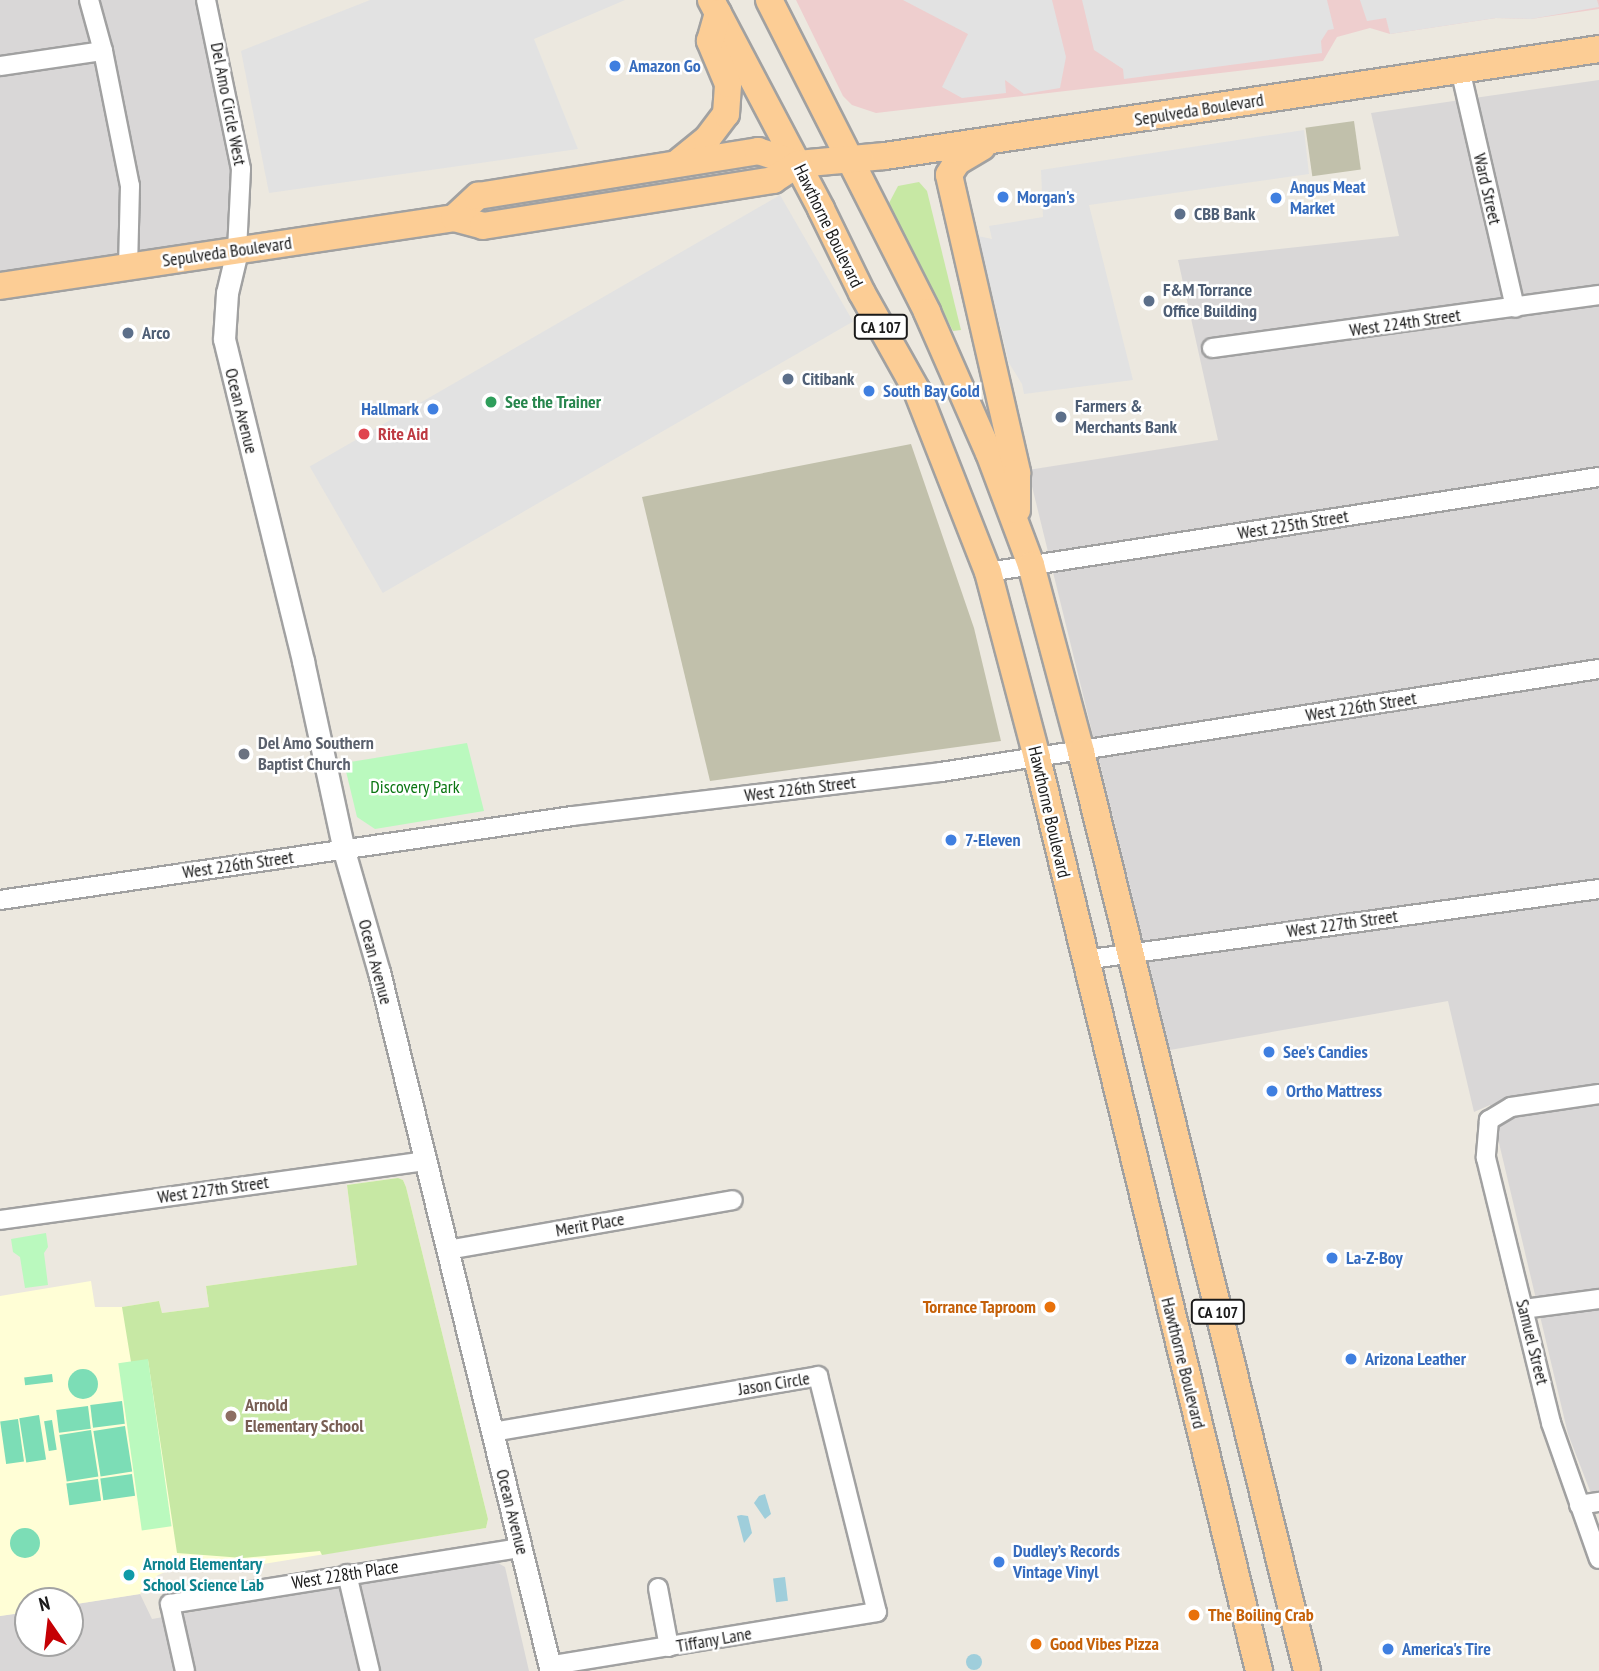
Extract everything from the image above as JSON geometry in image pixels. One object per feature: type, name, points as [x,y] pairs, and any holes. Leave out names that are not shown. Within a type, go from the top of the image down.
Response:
[{"type":"main road","name":"CA 107","points":[[769,0],[927,312],[989,453],[1031,565],[1081,752],[1307,1671]]},
{"type":"main road","name":"Hawthorne Boulevard","points":[[714,6],[798,164],[862,293],[917,391],[988,572],[1037,758],[1259,1671]]},
{"type":"main road","points":[[675,165],[707,139],[726,114],[728,84],[710,41],[714,6]]},
{"type":"main road","name":"Sepulveda Boulevard","points":[[454,218],[478,196],[758,151],[798,164],[850,159],[990,142],[1599,49]]},
{"type":"main road","points":[[990,142],[957,162],[949,175],[1017,472],[1017,526]]},
{"type":"main road","name":"Sepulveda Boulevard","points":[[0,286],[454,218],[483,226],[773,180],[798,164]]},
{"type":"street","points":[[89,0],[103,51],[130,186],[128,267]]},
{"type":"street","name":"Del Amo Circle West","points":[[206,0],[241,169],[236,251]]},
{"type":"street","points":[[0,66],[103,51]]},
{"type":"street","name":"Ward Street","points":[[1460,69],[1515,308]]},
{"type":"street","name":"Ocean Avenue","points":[[236,251],[226,293],[223,340],[303,662],[344,850],[379,972],[550,1668]]},
{"type":"street","name":"West 224th Street","points":[[1212,348],[1599,295]]},
{"type":"street","name":"West 225th Street","points":[[988,572],[1599,477]]},
{"type":"street","name":"West 226th Street","points":[[0,900],[95,884],[599,813],[1081,752],[1599,669]]},
{"type":"street","name":"West 227th Street","points":[[1084,960],[1599,889]]},
{"type":"street","name":"Samuel Street","points":[[1599,1094],[1511,1107],[1489,1120],[1486,1158],[1551,1423],[1599,1559]]},
{"type":"street","name":"West 227th Street","points":[[0,1220],[425,1161]]},
{"type":"street","name":"Merit Place","points":[[447,1250],[733,1200]]},
{"type":"street","points":[[1524,1309],[1599,1299]]},
{"type":"street","name":"Jason Circle","points":[[492,1432],[818,1376],[877,1612]]},
{"type":"street","points":[[1580,1505],[1599,1502]]},
{"type":"street","name":"West 228th Place","points":[[185,1671],[170,1604],[520,1548]]},
{"type":"street","points":[[347,1574],[370,1671]]},
{"type":"street","points":[[658,1588],[669,1647]]},
{"type":"street","name":"Tiffany Lane","points":[[550,1668],[877,1612]]},
{"type":"shaded area","points":[[0,0],[206,0],[241,169],[237,251],[0,286]]},
{"type":"shaded area","points":[[370,0],[625,0],[534,39],[578,149],[269,193],[241,51]]},
{"type":"shaded area","points":[[796,0],[1599,0],[1599,9],[1531,19],[1496,18],[1390,34],[1370,28],[1337,37],[1323,61],[876,113],[852,105],[843,96]]},
{"type":"shaded area","points":[[903,0],[1052,0],[1066,57],[1060,88],[1024,94],[1005,80],[1006,93],[962,98],[942,87],[968,34]]},
{"type":"shaded area","points":[[1082,0],[1327,0],[1334,29],[1328,30],[1321,41],[1322,53],[1124,79],[1123,69],[1094,50]]},
{"type":"shaded area","points":[[1360,0],[1597,0],[1599,7],[1531,19],[1496,18],[1390,34],[1386,18],[1367,21]]},
{"type":"shaded area","points":[[1599,80],[1599,1514],[1568,1434],[1490,1105],[1474,1112],[1448,1001],[1170,1050],[1028,470],[1218,440],[1178,260],[1399,236],[1371,113]]},
{"type":"shaded area","points":[[1354,121],[1361,170],[1312,176],[1305,128]]},
{"type":"shaded area","points":[[1304,130],[1309,174],[1089,205],[1133,380],[1024,394],[1022,384],[1009,363],[978,236],[992,239],[989,226],[1043,217],[1041,170]]},
{"type":"shaded area","points":[[780,195],[853,321],[383,593],[310,467]]},
{"type":"shaded area","points":[[911,444],[974,628],[1001,741],[710,781],[642,497]]},
{"type":"shaded area","name":"Arnold Elementary School","points":[[398,1178],[403,1180],[406,1187],[488,1519],[486,1528],[244,1567],[175,1568],[158,1575],[140,1594],[84,1603],[84,1587],[14,1587],[14,1614],[0,1616],[0,1296],[91,1281],[95,1307],[122,1307],[159,1301],[162,1313],[209,1307],[206,1286],[357,1265],[347,1185]]},
{"type":"shaded area","points":[[493,1560],[505,1567],[529,1671],[0,1671],[0,1616],[14,1614],[14,1657],[84,1657],[84,1603],[140,1594],[152,1619]]},
{"type":"green space","points":[[919,182],[927,191],[961,330],[953,331],[888,205],[898,186]]},
{"type":"green space","name":"Discovery Park","points":[[467,743],[484,811],[375,829],[357,817],[344,763]]},
{"type":"green space","name":"Arnold Elementary School","points":[[398,1178],[403,1180],[406,1187],[488,1519],[486,1528],[322,1555],[320,1551],[243,1558],[177,1553],[148,1360],[131,1362],[122,1307],[159,1301],[162,1313],[209,1307],[206,1286],[357,1265],[347,1185]]},
{"type":"green space","points":[[46,1233],[48,1247],[44,1253],[48,1285],[25,1288],[20,1257],[13,1252],[11,1239]]},
{"type":"green space","points":[[148,1359],[172,1526],[142,1531],[118,1363]]},
{"type":"green space","points":[[83,1369],[93,1374],[98,1384],[93,1394],[83,1399],[73,1394],[68,1384],[73,1374]]},
{"type":"green space","points":[[52,1374],[53,1382],[25,1385],[24,1377]]},
{"type":"green space","points":[[122,1401],[125,1424],[93,1428],[90,1405]]},
{"type":"green space","points":[[88,1406],[91,1429],[59,1433],[56,1410]]},
{"type":"green space","points":[[39,1415],[46,1459],[26,1463],[19,1418]]},
{"type":"green space","points":[[18,1419],[24,1462],[6,1464],[0,1422]]},
{"type":"green space","points":[[52,1420],[57,1450],[49,1451],[44,1421]]},
{"type":"green space","points":[[125,1426],[132,1471],[101,1476],[93,1431]]},
{"type":"green space","points":[[91,1430],[98,1476],[67,1481],[59,1435]]},
{"type":"green space","points":[[132,1474],[135,1496],[103,1500],[100,1478]]},
{"type":"green space","points":[[98,1479],[101,1501],[69,1505],[66,1483]]},
{"type":"green space","points":[[25,1528],[35,1533],[40,1543],[35,1553],[25,1558],[15,1553],[10,1543],[15,1533]]},
{"type":"water","points":[[765,1494],[771,1514],[765,1519],[754,1503],[759,1496]]},
{"type":"water","points":[[737,1516],[748,1516],[752,1533],[744,1543]]},
{"type":"water","points":[[785,1577],[788,1601],[776,1602],[773,1578]]},
{"type":"water","points":[[974,1654],[980,1656],[980,1668],[974,1670],[968,1668],[966,1662],[968,1656]]},
{"type":"place","name":"Amazon Go","points":[[615,66]]},
{"type":"place","name":"Morgan's","points":[[1003,197]]},
{"type":"place","name":"Angus Meat Market","points":[[1276,198]]},
{"type":"place","name":"CBB Bank","points":[[1180,214]]},
{"type":"place","name":"F&M Torrance Office Building","points":[[1149,301]]},
{"type":"place","name":"Arco","points":[[128,333]]},
{"type":"place","name":"Citibank","points":[[788,379]]},
{"type":"place","name":"South Bay Gold","points":[[869,391]]},
{"type":"place","name":"See the Trainer","points":[[491,402]]},
{"type":"place","name":"Hallmark","points":[[433,409]]},
{"type":"place","name":"Farmers & Merchants Bank","points":[[1061,417]]},
{"type":"place","name":"Rite Aid","points":[[364,434]]},
{"type":"place","name":"Del Amo Southern Baptist Church","points":[[244,754]]},
{"type":"place","name":"7-Eleven","points":[[951,840]]},
{"type":"place","name":"See's Candies","points":[[1269,1052]]},
{"type":"place","name":"Ortho Mattress","points":[[1272,1091]]},
{"type":"place","name":"La-Z-Boy","points":[[1332,1258]]},
{"type":"place","name":"Torrance Taproom","points":[[1050,1307]]},
{"type":"place","name":"Arizona Leather","points":[[1351,1359]]},
{"type":"place","name":"Arnold Elementary School","points":[[231,1416]]},
{"type":"place","name":"Dudley’s Records Vintage Vinyl","points":[[999,1562]]},
{"type":"place","name":"Arnold Elementary School Science Lab","points":[[129,1575]]},
{"type":"place","name":"The Boiling Crab","points":[[1194,1615]]},
{"type":"place","name":"Good Vibes Pizza","points":[[1036,1644]]},
{"type":"place","name":"America's Tire","points":[[1388,1649]]}]
